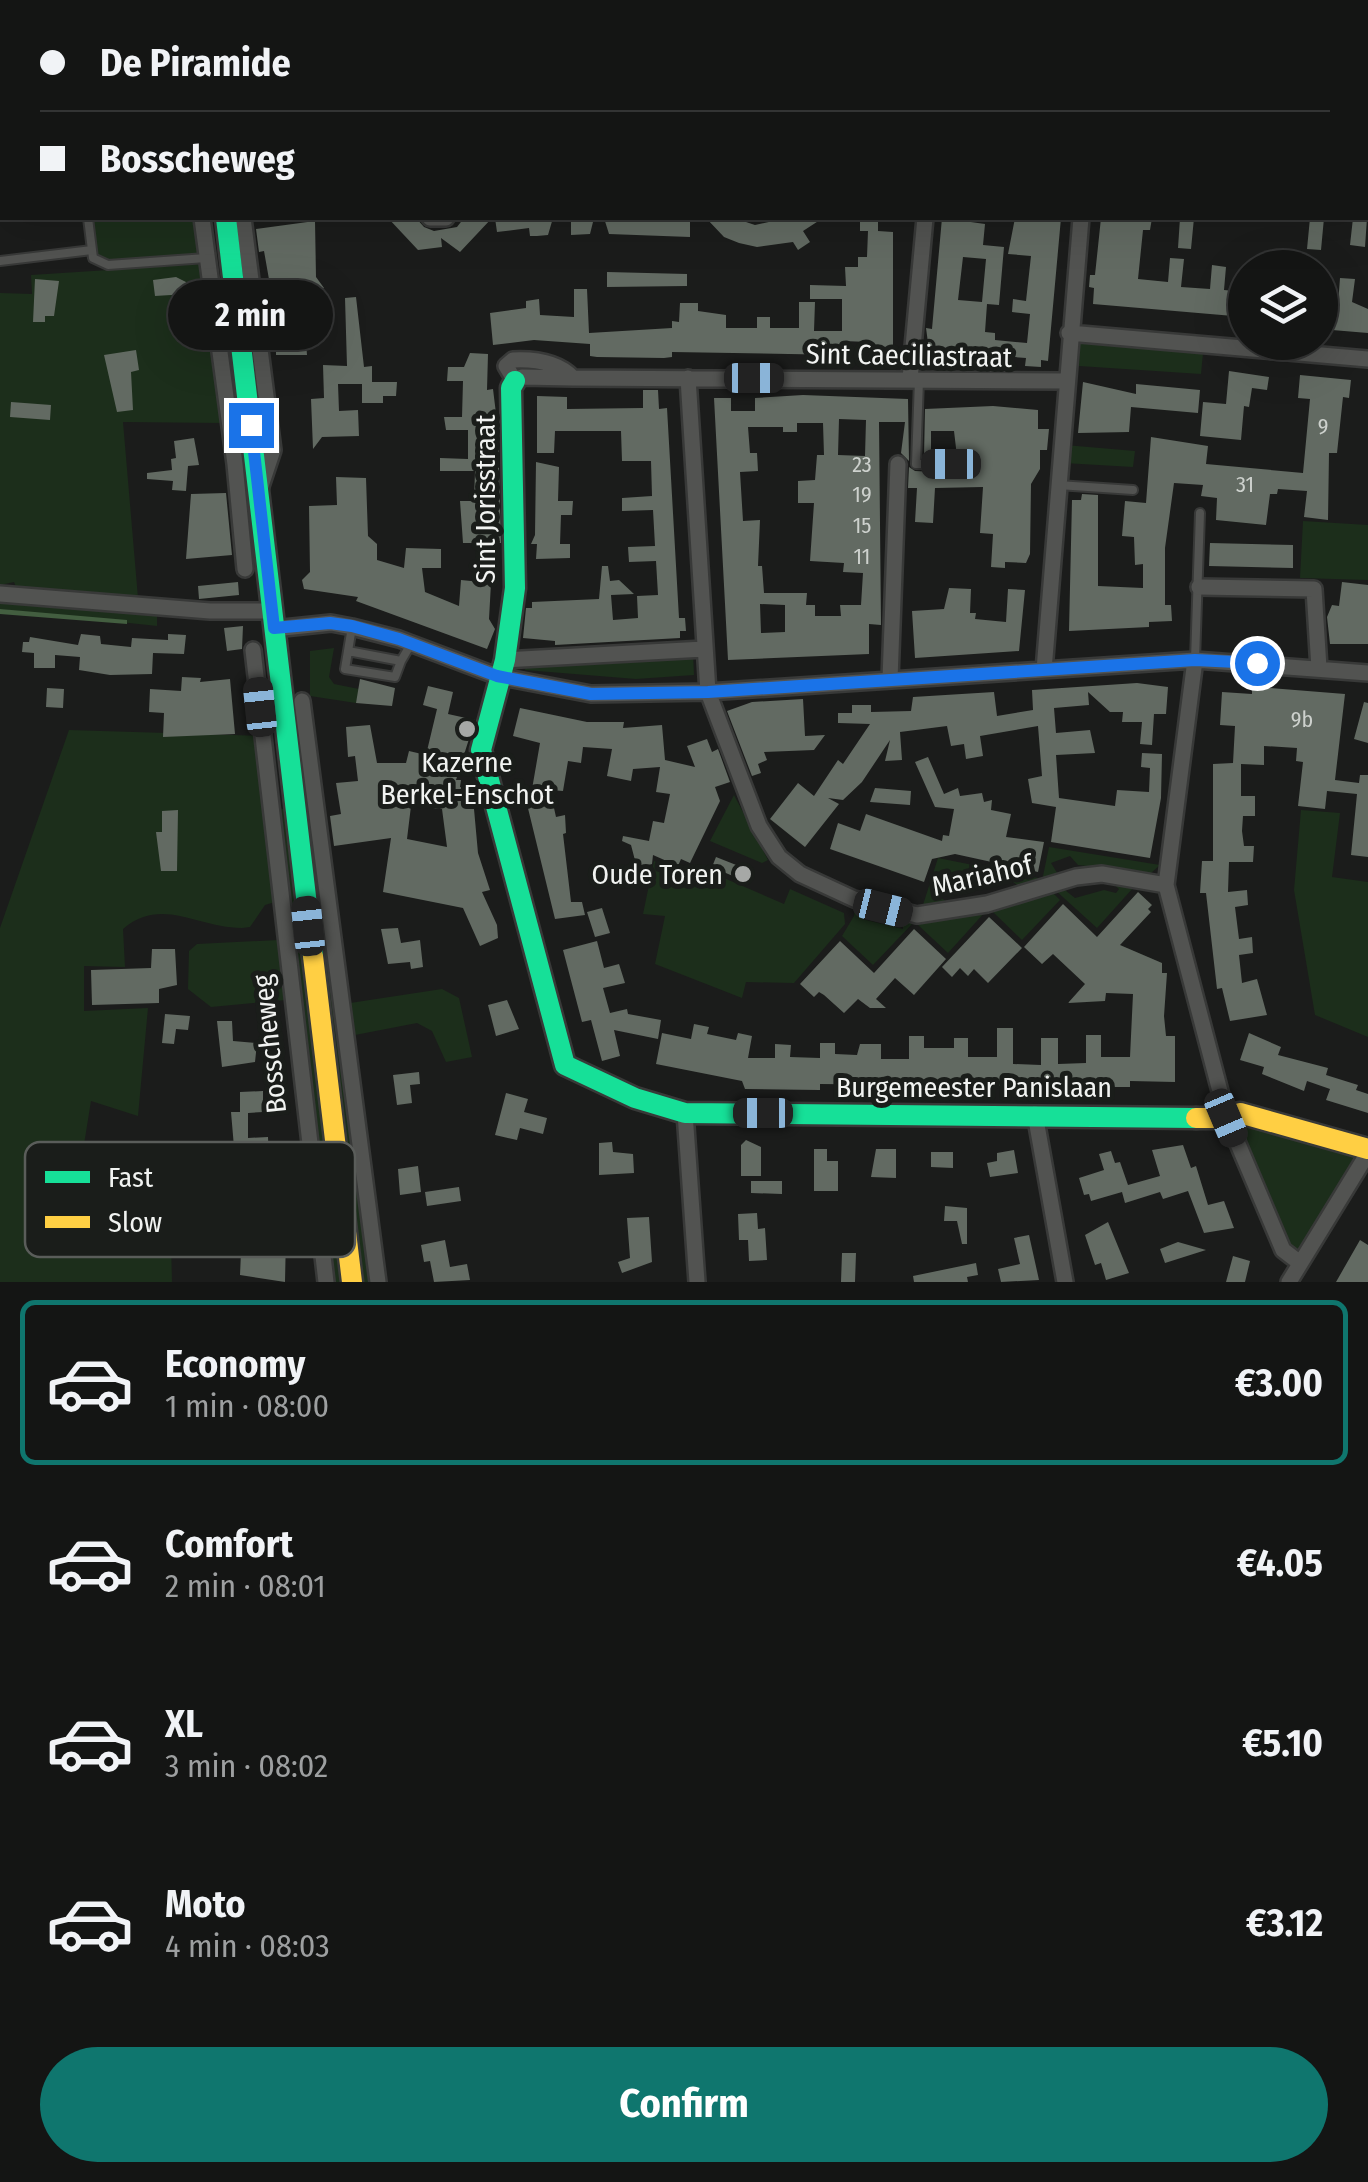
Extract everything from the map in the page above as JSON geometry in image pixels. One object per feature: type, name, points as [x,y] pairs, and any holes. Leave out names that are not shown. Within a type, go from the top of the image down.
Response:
[{"type":"street","points":[[202,220],[236,464],[245,569]]},
{"type":"street","name":"Bosscheweg","points":[[226,220],[274,620],[378,1282]]},
{"type":"street","name":"Bosscheweg","points":[[242,220],[273,450],[259,493]]},
{"type":"street","points":[[914,380],[925,220]]},
{"type":"street","points":[[1044,670],[1064,381],[1081,220]]},
{"type":"street","points":[[206,257],[230,254]]},
{"type":"street","points":[[1069,333],[1368,359]]},
{"type":"street","name":"Mariahof","points":[[688,378],[708,692],[767,841],[790,868],[854,899],[902,913],[987,904],[1076,877],[1102,874],[1166,885]]},
{"type":"street","name":"Sint Caeciliastraat","points":[[515,381],[1064,381]]},
{"type":"street","name":"Sint Jorisstraat","points":[[501,668],[518,544],[511,388],[515,381]]},
{"type":"street","points":[[890,679],[898,464]]},
{"type":"street","points":[[1198,588],[1314,589],[1318,668]]},
{"type":"street","points":[[0,594],[352,626],[591,694],[708,692],[1195,660],[1368,673]]},
{"type":"street","points":[[501,668],[704,649]]},
{"type":"street","name":"Bosscheweg","points":[[253,650],[310,1142]]},
{"type":"street","points":[[1195,660],[1166,885],[1226,1118],[1283,1250],[1300,1264]]},
{"type":"street","name":"Burgemeester Panislaan","points":[[501,668],[481,750],[565,1065],[635,1098],[685,1113],[1226,1118],[1240,1113],[1368,1151]]},
{"type":"street","name":"Bosscheweg","points":[[302,701],[301,803],[337,1142]]},
{"type":"street","points":[[270,800],[301,803]]},
{"type":"street","points":[[685,1113],[697,1282]]},
{"type":"street","points":[[1035,1114],[1066,1282]]},
{"type":"street","points":[[1289,1282],[1368,1151]]},
{"type":"street","name":"Bosscheweg","points":[[323,1257],[326,1282]]},
{"type":"street","name":"Bosscheweg","points":[[349,1257],[352,1282]]},
{"type":"lane","points":[[88,220],[93,258],[108,266],[206,257]]},
{"type":"lane","points":[[0,262],[92,250]]},
{"type":"lane","points":[[914,380],[916,464],[951,464]]},
{"type":"lane","points":[[1058,486],[1133,490]]},
{"type":"lane","points":[[1195,660],[1200,512]]},
{"type":"lane","points":[[352,626],[345,669],[395,676],[411,644]]},
{"type":"lane","points":[[348,651],[401,660]]},
{"type":"shaded area","points":[[92,220],[198,220],[199,253],[109,261],[96,253]]},
{"type":"shaded area","points":[[202,264],[225,423],[123,422],[138,598],[16,587],[14,582],[0,585],[0,293],[32,294],[31,275]]},
{"type":"shaded area","points":[[1080,343],[1203,353],[1201,374],[1079,366]]},
{"type":"shaded area","points":[[1065,445],[1135,451],[1133,467],[1064,463]]},
{"type":"shaded area","points":[[1303,521],[1368,525],[1368,580],[1300,578]]},
{"type":"shaded area","points":[[0,602],[157,616],[157,626],[0,609]]},
{"type":"shaded area","points":[[0,609],[127,620],[127,624],[0,614]]},
{"type":"shaded area","points":[[334,648],[329,677],[334,684],[359,689],[356,703],[310,696],[310,651]]},
{"type":"shaded area","points":[[693,653],[694,675],[636,679],[525,670],[527,662]]},
{"type":"shaded area","points":[[69,730],[260,736],[275,902],[265,905],[250,927],[242,928],[166,914],[137,919],[123,929],[125,967],[84,966],[84,1011],[148,1008],[138,1116],[91,1101],[84,1142],[25,1142],[25,1257],[171,1257],[172,1282],[0,1282],[0,928]]},
{"type":"shaded area","points":[[734,795],[768,860],[762,863],[710,841]]},
{"type":"shaded area","points":[[277,808],[284,809],[288,829],[326,1142],[315,1142]]},
{"type":"shaded area","points":[[1301,810],[1340,813],[1332,877],[1368,882],[1368,1037],[1315,1015],[1294,890]]},
{"type":"shaded area","points":[[304,821],[311,822],[354,1142],[344,1142]]},
{"type":"shaded area","points":[[1049,847],[1160,865],[1151,873],[1078,865],[1070,856],[1051,863],[1059,876],[1042,881]]},
{"type":"shaded area","points":[[938,858],[1038,878],[1037,883],[1021,888],[1007,877],[967,891],[942,891],[939,896],[949,904],[922,908]]},
{"type":"shaded area","points":[[654,861],[693,878],[703,869],[784,904],[790,889],[844,913],[845,924],[794,983],[746,982],[742,998],[655,964],[665,916],[643,914]]},
{"type":"shaded area","points":[[1110,881],[1134,885],[1097,928],[1054,889],[1061,887],[1075,898],[1104,890],[1116,893],[1119,889]]},
{"type":"shaded area","points":[[1050,890],[1060,900],[1022,940],[992,911]]},
{"type":"shaded area","points":[[855,905],[861,907],[862,919],[903,929],[903,918],[912,924],[873,965],[842,936],[854,916]]},
{"type":"shaded area","points":[[986,911],[948,953],[917,924],[921,919]]},
{"type":"shaded area","points":[[279,940],[286,1000],[211,1007],[188,989],[189,951],[197,944]]},
{"type":"shaded area","points":[[442,989],[459,998],[472,1057],[446,1062],[432,1031],[417,1023],[355,1035],[350,1003]]},
{"type":"shaded area","points":[[1236,1119],[1355,1156],[1295,1256]]},
{"type":"shaded area","points":[[355,1148],[373,1282],[362,1282],[355,1226]]},
{"type":"shaded area","points":[[328,1257],[340,1257],[343,1282],[331,1282]]},
{"type":"building","points":[[390,220],[418,220],[434,231],[457,227],[462,220],[490,220],[460,252],[441,238],[442,247],[418,250]]},
{"type":"building","points":[[495,220],[552,220],[548,235],[530,236],[529,228],[497,232]]},
{"type":"building","points":[[571,220],[594,220],[590,234],[571,235]]},
{"type":"building","points":[[605,220],[690,220],[690,237],[609,234]]},
{"type":"building","points":[[708,220],[740,220],[755,225],[778,220],[820,220],[803,231],[810,242],[798,250],[793,242],[757,247],[724,237]]},
{"type":"building","points":[[860,220],[878,220],[878,231],[893,232],[893,356],[871,355],[869,342],[843,341],[843,355],[672,352],[672,357],[664,358],[590,356],[590,344],[534,340],[493,345],[490,313],[526,308],[526,301],[539,299],[540,315],[574,317],[574,289],[587,289],[589,333],[672,328],[672,321],[679,322],[680,303],[698,303],[698,311],[726,315],[726,328],[757,328],[757,317],[770,317],[770,328],[799,328],[799,302],[815,302],[814,331],[842,331],[842,299],[810,299],[810,285],[846,286],[845,267],[858,267],[858,257],[867,257],[868,231],[860,231]]},
{"type":"building","points":[[942,220],[985,224],[983,245],[1004,247],[999,305],[987,304],[985,332],[995,333],[995,340],[1027,343],[1030,314],[1012,312],[1013,299],[1026,301],[1031,256],[1008,254],[1015,220],[1061,220],[1048,361],[1041,360],[1041,367],[1025,366],[1026,358],[929,350],[926,328],[932,329]],"holes":[[[963,257],[986,259],[982,302],[958,300]]]},
{"type":"building","points":[[1101,220],[1152,220],[1150,230],[1143,230],[1138,279],[1168,282],[1170,258],[1184,259],[1181,287],[1210,289],[1212,265],[1226,267],[1228,316],[1093,304],[1090,275],[1095,275]]},
{"type":"building","points":[[1180,220],[1194,220],[1191,249],[1178,248]]},
{"type":"building","points":[[1310,220],[1324,220],[1321,250],[1307,249]]},
{"type":"building","points":[[1353,220],[1367,220],[1365,247],[1350,245]]},
{"type":"building","points":[[315,221],[316,277],[324,288],[276,319],[264,251],[259,252],[256,229]]},
{"type":"building","points":[[607,272],[687,274],[687,286],[607,287]]},
{"type":"building","points":[[176,277],[186,282],[187,294],[155,296],[153,280]]},
{"type":"building","points":[[1340,278],[1355,279],[1352,302],[1368,309],[1368,333],[1338,330]]},
{"type":"building","points":[[35,279],[59,281],[54,316],[45,316],[45,322],[33,322]]},
{"type":"building","points":[[356,297],[364,367],[372,366],[372,382],[397,382],[396,396],[383,396],[383,403],[362,403],[362,384],[338,384],[339,411],[358,410],[359,436],[322,437],[313,449],[311,399],[324,398],[323,365],[347,366],[345,298]]},
{"type":"building","points":[[304,316],[307,355],[276,355],[276,319]]},
{"type":"building","points":[[136,350],[139,370],[131,372],[133,410],[117,412],[104,355]]},
{"type":"building","points":[[470,353],[488,354],[487,390],[493,389],[498,430],[501,543],[463,543],[460,501],[474,501],[475,471],[440,471],[440,458],[468,459],[468,430],[446,430],[444,417],[462,417],[463,381],[447,381],[448,367],[464,367]]},
{"type":"building","points":[[1229,371],[1269,377],[1267,390],[1252,388],[1249,407],[1244,406],[1241,440],[1200,436],[1203,402],[1226,404]]},
{"type":"building","points":[[1300,375],[1351,380],[1349,398],[1343,397],[1337,453],[1329,453],[1328,520],[1304,517],[1307,491],[1278,489],[1277,494],[1270,494],[1266,525],[1216,520],[1217,498],[1201,496],[1203,485],[1174,483],[1165,548],[1165,605],[1171,605],[1172,621],[1149,622],[1149,627],[1069,631],[1072,500],[1081,500],[1082,494],[1098,495],[1098,586],[1143,588],[1143,564],[1135,565],[1134,537],[1122,536],[1125,501],[1146,503],[1151,437],[1208,446],[1206,464],[1303,473],[1310,399],[1298,398]]},
{"type":"building","points":[[1083,382],[1136,394],[1136,384],[1200,390],[1198,413],[1131,407],[1129,432],[1078,433]]},
{"type":"building","points":[[643,390],[658,390],[659,409],[667,408],[679,618],[685,618],[686,631],[680,631],[680,638],[555,645],[555,641],[523,638],[526,608],[532,608],[532,602],[599,599],[602,566],[608,566],[610,581],[619,580],[634,594],[611,595],[613,620],[638,618],[637,596],[658,595],[656,561],[629,562],[628,547],[655,546],[653,510],[622,511],[622,498],[652,496],[651,461],[622,461],[621,431],[555,431],[554,453],[537,453],[537,396],[567,397],[567,409],[643,408]]},
{"type":"building","points":[[803,395],[908,399],[909,461],[901,453],[905,422],[879,422],[881,625],[869,624],[869,654],[728,660],[714,398],[731,398],[731,411],[755,411],[755,398]],"holes":[[[839,419],[866,420],[865,456],[838,455]],[[797,423],[823,423],[824,455],[817,455],[815,480],[798,481],[798,503],[814,503],[810,561],[844,563],[843,572],[863,573],[861,605],[840,605],[841,616],[815,616],[815,605],[806,605],[807,593],[764,593],[762,566],[758,566],[760,520],[743,521],[740,472],[758,471],[757,453],[750,453],[748,427],[783,427],[783,432],[797,432]],[[760,604],[785,605],[785,632],[761,633]]]},
{"type":"building","points":[[11,402],[51,405],[50,420],[10,417]]},
{"type":"building","points":[[993,406],[1038,410],[1038,429],[1049,429],[1047,450],[1040,450],[1040,469],[1031,484],[1030,554],[1026,563],[1005,562],[1005,568],[991,567],[993,534],[980,533],[983,487],[935,488],[933,523],[915,522],[917,488],[908,488],[909,467],[915,471],[954,473],[958,465],[954,431],[931,431],[931,456],[924,456],[925,409]]},
{"type":"building","points":[[194,438],[199,465],[188,466],[186,491],[172,490],[173,481],[147,479],[147,473],[172,470],[171,459],[176,458],[174,441]]},
{"type":"building","points":[[536,462],[559,467],[558,501],[573,501],[572,515],[561,515],[560,544],[570,544],[570,558],[536,559],[537,544],[531,544],[535,535]]},
{"type":"building","points":[[336,477],[366,478],[368,536],[377,544],[377,560],[404,568],[406,548],[441,549],[441,568],[422,568],[425,592],[459,606],[461,580],[491,583],[489,619],[495,629],[487,649],[356,601],[358,597],[304,589],[302,580],[310,572],[309,506],[337,505]]},
{"type":"building","points":[[226,493],[232,555],[186,559],[191,494]]},
{"type":"building","points":[[1210,543],[1293,545],[1293,568],[1209,566]]},
{"type":"building","points":[[238,582],[239,595],[199,599],[198,586]]},
{"type":"building","points":[[1342,582],[1368,585],[1368,644],[1330,644],[1327,617],[1332,605],[1339,606]]},
{"type":"building","points":[[949,588],[971,589],[970,613],[976,613],[975,619],[1006,622],[1008,589],[1025,590],[1019,651],[915,658],[912,611],[944,609]]},
{"type":"building","points":[[243,626],[242,649],[227,651],[224,628]]},
{"type":"building","points":[[81,634],[100,636],[101,644],[131,647],[132,638],[168,640],[168,634],[186,635],[184,654],[153,653],[152,674],[110,675],[79,670],[80,657],[55,655],[55,668],[34,668],[34,653],[22,652],[23,642],[29,642],[30,637],[78,645]]},
{"type":"building","points":[[182,677],[201,678],[200,682],[230,679],[235,734],[163,737],[164,713],[149,712],[150,689],[181,691]]},
{"type":"building","points":[[360,679],[395,688],[392,706],[356,703]]},
{"type":"building","points":[[1137,683],[1168,687],[1166,714],[1154,714],[1152,745],[1140,744],[1142,722],[1122,722],[1123,712],[1110,712],[1088,692],[1089,705],[1054,708],[1056,733],[1090,730],[1095,753],[1056,755],[1059,798],[1115,806],[1117,790],[1149,792],[1150,768],[1141,767],[1142,753],[1162,754],[1161,798],[1150,858],[1051,842],[1056,807],[1032,803],[1028,779],[1042,776],[1038,726],[980,736],[983,756],[966,759],[964,744],[951,746],[947,726],[900,732],[902,760],[885,761],[890,740],[862,782],[843,800],[828,798],[839,804],[805,847],[770,819],[798,783],[814,796],[838,760],[843,764],[870,724],[838,723],[838,713],[852,713],[852,705],[871,705],[871,712],[911,711],[913,697],[994,692],[997,716],[1033,710],[1032,690]]},
{"type":"building","points":[[428,686],[453,692],[448,714],[475,720],[456,780],[461,780],[460,787],[472,787],[478,853],[490,890],[482,892],[497,925],[498,938],[480,946],[463,908],[383,892],[391,838],[334,846],[330,816],[341,814],[336,783],[358,781],[355,756],[348,757],[346,727],[370,725],[377,763],[406,763],[409,751],[426,755],[437,709],[423,705]],"holes":[[[411,806],[442,809],[447,847],[407,839]]]},
{"type":"building","points":[[47,688],[64,689],[63,708],[46,707]]},
{"type":"building","points":[[1252,688],[1345,694],[1335,780],[1359,783],[1360,775],[1368,775],[1368,857],[1351,855],[1357,794],[1327,791],[1325,809],[1298,806],[1303,762],[1296,761],[1297,748],[1264,746],[1264,765],[1241,764],[1241,796],[1255,796],[1255,816],[1243,816],[1242,831],[1244,846],[1254,846],[1253,862],[1229,862],[1228,892],[1247,890],[1248,905],[1235,907],[1239,939],[1252,937],[1253,953],[1239,955],[1242,983],[1257,979],[1267,1015],[1230,1021],[1222,988],[1217,989],[1206,893],[1200,893],[1202,861],[1213,861],[1213,764],[1233,763],[1235,726],[1220,725],[1222,692],[1252,694]]},
{"type":"building","points":[[803,699],[805,736],[825,735],[814,750],[764,752],[767,760],[758,764],[761,773],[752,776],[727,711],[752,702]]},
{"type":"building","points":[[1364,702],[1368,703],[1368,743],[1354,739]]},
{"type":"building","points":[[520,708],[587,722],[624,722],[623,728],[662,725],[665,760],[695,767],[687,746],[707,739],[712,752],[718,749],[730,782],[715,787],[720,801],[690,863],[681,859],[678,866],[653,855],[652,864],[637,868],[631,845],[622,841],[623,836],[649,841],[653,821],[664,823],[670,794],[656,792],[660,767],[633,769],[631,781],[607,776],[612,749],[583,747],[581,763],[568,761],[563,791],[550,790],[556,817],[565,815],[563,834],[571,902],[582,902],[585,915],[555,919],[525,796],[531,795],[540,743],[513,736]]},
{"type":"building","points":[[928,757],[944,794],[958,788],[960,796],[982,793],[984,802],[992,800],[991,810],[1011,814],[1006,837],[1044,842],[1038,872],[955,854],[932,859],[924,882],[830,849],[838,823],[860,831],[866,814],[942,841],[943,835],[949,836],[954,809],[935,807],[915,762]]},
{"type":"building","points":[[875,788],[911,791],[910,805],[870,802]]},
{"type":"building","points":[[178,810],[177,871],[161,871],[156,832],[162,832],[162,811]]},
{"type":"building","points":[[716,857],[754,872],[749,883],[712,867]]},
{"type":"building","points":[[1138,892],[1152,905],[1148,909],[1151,912],[1120,945],[1162,963],[1162,973],[1167,973],[1164,1016],[1166,1036],[1175,1036],[1175,1082],[1130,1081],[1130,1087],[1086,1087],[1086,1092],[1011,1092],[1011,1086],[820,1084],[820,1090],[745,1089],[742,1081],[656,1064],[662,1033],[691,1039],[694,1024],[709,1027],[707,1034],[736,1040],[738,1033],[752,1036],[748,1058],[775,1058],[775,1044],[791,1045],[790,1057],[820,1058],[820,1043],[835,1043],[835,1054],[857,1055],[860,1044],[881,1044],[881,1059],[909,1059],[909,1036],[924,1036],[924,1048],[954,1048],[954,1038],[968,1038],[968,1057],[997,1057],[997,1028],[1013,1028],[1013,1064],[1041,1065],[1041,1038],[1058,1038],[1058,1064],[1086,1063],[1086,1035],[1101,1035],[1101,1057],[1130,1057],[1133,994],[1106,993],[1105,1001],[1068,1003],[1085,984],[1053,954],[1042,964],[1024,947],[1063,904],[1097,937]]},
{"type":"building","points":[[602,908],[610,933],[595,937],[587,912]]},
{"type":"building","points":[[989,917],[1022,948],[988,983],[974,969],[968,976],[960,968],[952,977],[942,967]]},
{"type":"building","points":[[398,928],[401,943],[420,940],[423,967],[411,969],[410,962],[388,964],[381,929]]},
{"type":"building","points":[[914,929],[946,959],[914,995],[895,978],[876,999],[886,1008],[870,1008],[858,999],[844,1013],[824,995],[819,992],[814,997],[800,984],[840,941],[874,973]]},
{"type":"building","points":[[597,941],[604,968],[619,964],[625,983],[603,988],[610,1013],[627,1009],[628,1014],[661,1020],[658,1039],[614,1030],[620,1056],[602,1061],[591,1020],[582,1022],[563,950]]},
{"type":"building","points":[[152,949],[175,949],[177,985],[159,989],[159,1003],[92,1005],[91,970],[151,968]]},
{"type":"building","points":[[507,1000],[519,1029],[496,1036],[488,1005]]},
{"type":"building","points":[[165,1014],[190,1016],[188,1030],[176,1029],[174,1044],[162,1043]]},
{"type":"building","points":[[217,1021],[232,1021],[233,1041],[257,1043],[255,1062],[222,1067]]},
{"type":"building","points":[[1249,1033],[1281,1047],[1278,1055],[1328,1068],[1326,1075],[1358,1085],[1356,1090],[1368,1094],[1368,1113],[1326,1100],[1330,1089],[1307,1081],[1304,1091],[1262,1074],[1264,1067],[1240,1060]]},
{"type":"building","points":[[419,1072],[420,1084],[410,1085],[412,1103],[397,1105],[393,1075]]},
{"type":"building","points":[[263,1091],[263,1112],[248,1113],[248,1138],[268,1137],[268,1142],[234,1142],[231,1112],[240,1112],[240,1092]]},
{"type":"building","points":[[506,1093],[528,1099],[524,1112],[547,1118],[543,1134],[520,1128],[517,1140],[495,1135]]},
{"type":"building","points":[[746,1140],[761,1147],[761,1176],[741,1176],[741,1145]]},
{"type":"building","points":[[612,1142],[613,1152],[633,1154],[634,1173],[599,1175],[599,1143]]},
{"type":"building","points":[[1183,1145],[1191,1168],[1196,1166],[1208,1205],[1224,1201],[1234,1228],[1204,1233],[1188,1191],[1163,1199],[1160,1192],[1125,1203],[1122,1192],[1091,1201],[1089,1194],[1084,1195],[1079,1178],[1104,1170],[1099,1154],[1111,1151],[1115,1163],[1120,1162],[1128,1185],[1160,1176],[1152,1150]]},
{"type":"building","points":[[814,1149],[827,1149],[827,1161],[838,1161],[838,1191],[814,1191]]},
{"type":"building","points":[[876,1149],[896,1149],[896,1178],[871,1177]]},
{"type":"building","points":[[1014,1150],[1018,1173],[990,1177],[987,1163],[997,1161],[997,1153]]},
{"type":"building","points":[[931,1152],[953,1152],[953,1168],[931,1167]]},
{"type":"building","points":[[418,1166],[421,1192],[400,1195],[398,1169]]},
{"type":"building","points":[[751,1181],[782,1181],[782,1194],[751,1193]]},
{"type":"building","points":[[459,1187],[461,1201],[427,1206],[425,1192]]},
{"type":"building","points":[[945,1206],[967,1208],[967,1244],[962,1244],[957,1221],[944,1221]]},
{"type":"building","points":[[757,1213],[758,1229],[765,1228],[767,1260],[749,1261],[748,1240],[739,1240],[738,1214]]},
{"type":"building","points":[[649,1217],[652,1262],[622,1273],[618,1262],[630,1258],[627,1218]]},
{"type":"building","points":[[1108,1222],[1129,1273],[1106,1280],[1101,1263],[1095,1265],[1085,1235]]},
{"type":"building","points":[[1029,1235],[1039,1280],[1001,1282],[998,1269],[1020,1264],[1014,1238]]},
{"type":"building","points":[[445,1240],[450,1267],[467,1264],[470,1280],[434,1282],[430,1261],[424,1262],[421,1245]]},
{"type":"building","points":[[1360,1240],[1368,1245],[1368,1282],[1336,1282]]},
{"type":"building","points":[[1178,1242],[1206,1250],[1165,1263],[1160,1249]]},
{"type":"building","points":[[842,1253],[856,1253],[855,1282],[841,1282]]},
{"type":"building","points":[[1233,1256],[1250,1261],[1245,1282],[1226,1282]]},
{"type":"building","points":[[241,1257],[286,1257],[285,1282],[240,1275]]},
{"type":"building","points":[[976,1263],[978,1275],[967,1277],[968,1282],[914,1282],[913,1276]]},
{"type":"traffic: fast","points":[[226,220],[313,956]]},
{"type":"traffic: fast","points":[[515,381],[511,388],[515,588],[505,660],[481,750],[565,1065],[635,1098],[685,1113],[1196,1118]]},
{"type":"traffic: slow","points":[[313,956],[335,1142]]},
{"type":"traffic: slow","points":[[1196,1118],[1227,1118],[1240,1113],[1368,1149]]},
{"type":"traffic: slow","points":[[349,1257],[352,1282]]},
{"type":"place","name":"Kazerne Berkel-Enschot","points":[[467,729]]},
{"type":"place","name":"Oude Toren","points":[[743,874]]},
{"type":"route","points":[[251,425],[274,628],[330,623],[352,626],[399,639],[497,676],[591,694],[708,692],[1195,660],[1257,663]]}]
